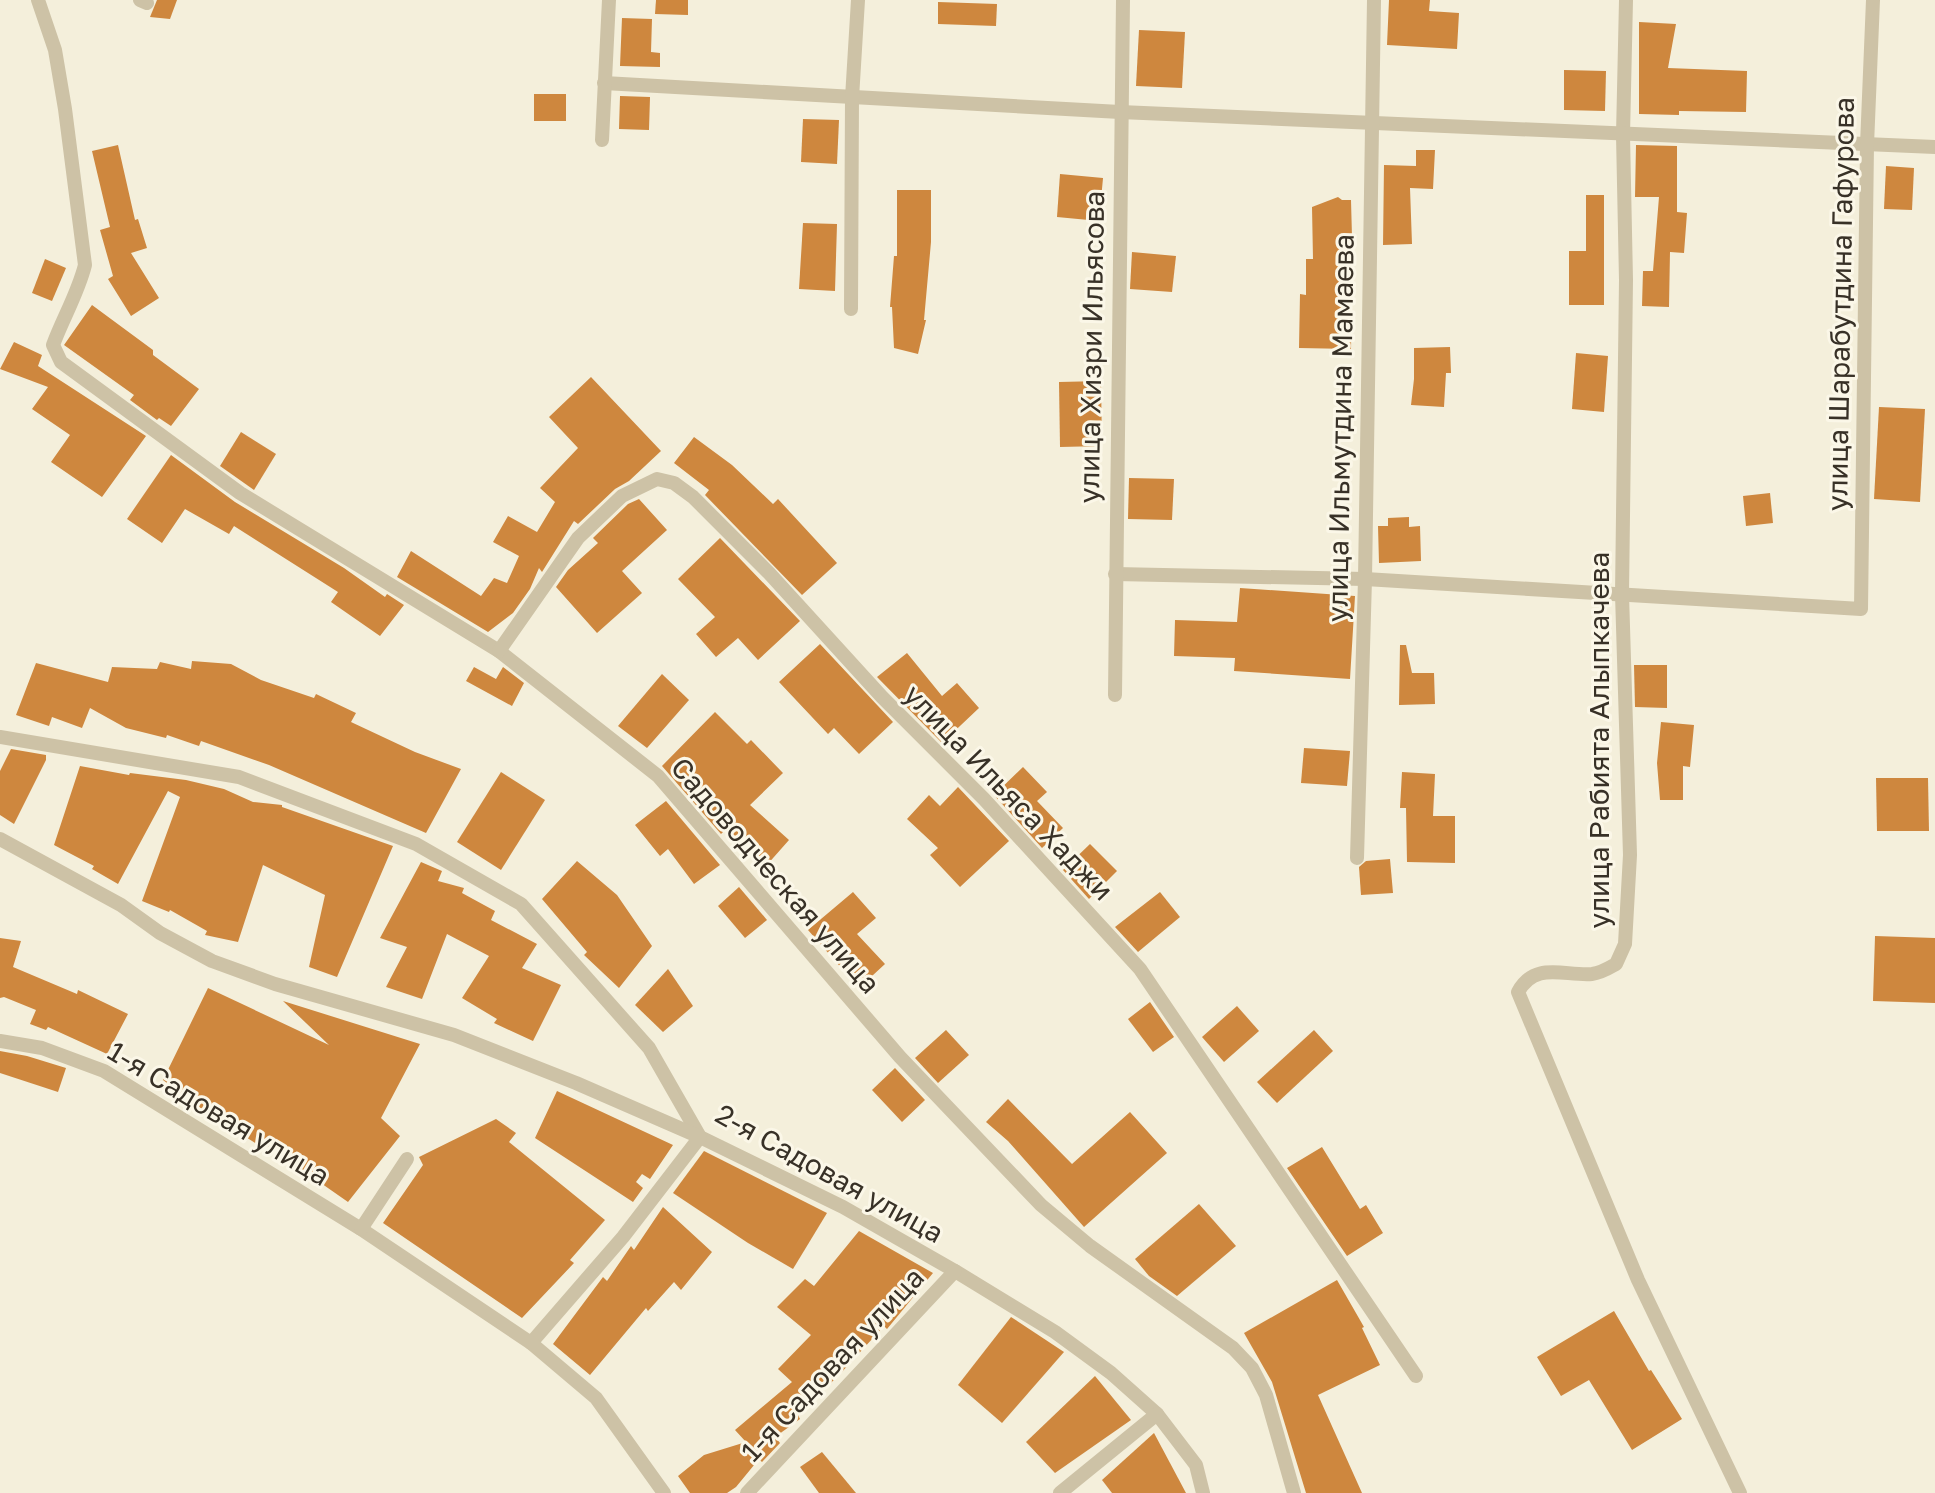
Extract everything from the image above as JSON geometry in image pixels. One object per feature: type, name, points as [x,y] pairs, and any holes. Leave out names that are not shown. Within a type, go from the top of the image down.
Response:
[{"type":"street","name":"Садоводческая улица","points":[[38,0],[55,50],[63,94],[85,265],[80,286],[63,317],[53,345],[61,362],[240,493],[499,651],[658,776],[900,1057],[1041,1205],[1090,1246],[1233,1348],[1252,1368],[1266,1395],[1294,1493]]},
{"type":"street","points":[[602,140],[609,0]]},
{"type":"street","points":[[851,309],[852,98],[858,0]]},
{"type":"street","name":"улица Хизри Ильясова","points":[[1115,695],[1123,0]]},
{"type":"street","name":"улица Ильмутдина Мамаева","points":[[1357,858],[1365,579],[1374,0]]},
{"type":"street","name":"улица Рабията Алыпкачева","points":[[1626,0],[1622,594],[1630,855],[1625,944],[1616,964],[1596,974],[1536,973],[1525,979],[1518,992],[1638,1280],[1740,1493]]},
{"type":"street","name":"улица Шарабутдина Гафурова","points":[[1622,594],[1861,609],[1867,145],[1873,0]]},
{"type":"street","points":[[604,83],[1120,112],[1935,147]]},
{"type":"street","name":"улица Ильяса Хаджи","points":[[499,651],[578,538],[622,496],[657,479],[674,483],[693,497],[769,573],[882,697],[984,799],[1140,969],[1416,1376]]},
{"type":"street","points":[[1115,574],[1365,579],[1622,594]]},
{"type":"street","name":"2-я Садовая улица","points":[[0,737],[239,777],[416,844],[521,904],[649,1048],[700,1137],[843,1207],[1055,1332],[1111,1373],[1157,1414],[1196,1465],[1203,1493]]},
{"type":"street","points":[[0,839],[121,905],[160,933],[212,961],[275,984],[454,1035],[700,1137],[623,1237],[531,1343]]},
{"type":"street","name":"1-я Садовая улица","points":[[0,1041],[42,1048],[104,1071],[361,1229],[531,1343],[596,1398],[664,1493]]},
{"type":"street","points":[[361,1229],[407,1159]]},
{"type":"street","name":"1-я Садовая улица","points":[[747,1493],[955,1271]]},
{"type":"street","points":[[1060,1493],[1157,1414]]},
{"type":"building","points":[[157,0],[177,0],[170,19],[150,17]]},
{"type":"building","points":[[656,0],[688,0],[688,15],[655,14]]},
{"type":"building","points":[[1389,0],[1430,0],[1429,11],[1459,13],[1457,49],[1387,45]]},
{"type":"building","points":[[938,2],[997,4],[996,26],[938,24]]},
{"type":"building","points":[[622,18],[652,19],[651,52],[660,53],[660,67],[620,66]]},
{"type":"building","points":[[1639,22],[1676,24],[1668,68],[1747,71],[1746,112],[1639,114]]},
{"type":"building","points":[[1139,30],[1185,32],[1182,88],[1136,86]]},
{"type":"building","points":[[1564,70],[1606,71],[1605,111],[1564,110]]},
{"type":"building","points":[[534,94],[566,94],[566,121],[534,121]]},
{"type":"building","points":[[620,96],[650,97],[649,130],[619,129]]},
{"type":"building","points":[[803,119],[839,120],[837,164],[801,162]]},
{"type":"building","points":[[118,145],[135,220],[138,219],[147,248],[131,253],[159,298],[131,316],[108,279],[113,276],[100,230],[110,227],[92,151]]},
{"type":"building","points":[[1636,145],[1677,146],[1677,212],[1687,213],[1684,253],[1670,252],[1669,307],[1642,306],[1643,271],[1653,271],[1659,197],[1635,197]]},
{"type":"building","points":[[1416,150],[1435,150],[1433,189],[1410,188],[1412,244],[1383,245],[1384,165],[1416,166]]},
{"type":"building","points":[[1886,166],[1914,168],[1912,210],[1884,209]]},
{"type":"building","points":[[1060,174],[1103,178],[1099,221],[1057,217]]},
{"type":"building","points":[[897,190],[931,190],[926,320],[918,354],[894,348],[890,307],[894,256],[897,256]]},
{"type":"building","points":[[1586,195],[1604,195],[1604,305],[1569,305],[1569,251],[1586,251]]},
{"type":"building","points":[[1338,197],[1351,200],[1351,349],[1299,348],[1300,294],[1306,295],[1306,259],[1313,259],[1312,207]]},
{"type":"building","points":[[803,223],[837,224],[835,291],[799,289]]},
{"type":"building","points":[[1132,252],[1176,256],[1172,292],[1130,289]]},
{"type":"building","points":[[45,259],[66,268],[52,301],[32,293]]},
{"type":"building","points":[[92,305],[199,389],[171,426],[159,418],[157,420],[130,400],[134,395],[64,345]]},
{"type":"building","points":[[14,342],[42,355],[38,366],[146,436],[102,497],[51,462],[70,435],[32,409],[48,387],[0,369]]},
{"type":"building","points":[[1450,347],[1451,373],[1446,373],[1444,407],[1411,405],[1414,348]]},
{"type":"building","points":[[1576,353],[1608,356],[1604,412],[1572,409]]},
{"type":"building","points":[[591,377],[661,451],[578,524],[574,521],[542,572],[539,568],[530,589],[513,613],[488,632],[397,577],[411,551],[481,596],[494,578],[507,583],[519,556],[493,542],[508,516],[537,532],[555,502],[540,488],[578,448],[549,417]]},
{"type":"building","points":[[1101,381],[1102,446],[1060,447],[1059,382]]},
{"type":"building","points":[[1879,407],[1925,409],[1920,502],[1874,499]]},
{"type":"building","points":[[241,432],[276,454],[254,490],[220,466]]},
{"type":"building","points":[[694,437],[732,465],[773,504],[778,499],[837,563],[802,595],[705,495],[709,490],[674,463]]},
{"type":"building","points":[[171,455],[235,502],[344,568],[385,597],[387,594],[404,605],[380,636],[331,602],[338,592],[234,526],[229,534],[185,509],[162,543],[127,519]]},
{"type":"building","points":[[1129,478],[1174,479],[1172,520],[1128,519]]},
{"type":"building","points":[[1770,493],[1773,523],[1746,526],[1743,496]]},
{"type":"building","points":[[639,499],[667,530],[622,571],[642,593],[597,633],[556,587],[568,570],[598,543],[593,538],[628,504]]},
{"type":"building","points":[[1409,517],[1409,527],[1420,526],[1421,561],[1379,563],[1378,526],[1388,526],[1388,518]]},
{"type":"building","points":[[720,538],[800,621],[758,660],[738,638],[716,657],[696,634],[715,617],[678,579]]},
{"type":"building","points":[[1240,588],[1355,596],[1350,679],[1234,671],[1235,658],[1174,656],[1175,620],[1237,622]]},
{"type":"building","points":[[820,644],[893,722],[859,754],[834,728],[828,734],[779,682]]},
{"type":"building","points":[[1400,645],[1406,645],[1412,673],[1434,673],[1435,704],[1399,705]]},
{"type":"building","points":[[907,653],[942,696],[957,683],[979,708],[942,743],[877,677]]},
{"type":"building","points":[[192,661],[231,664],[261,680],[314,698],[316,694],[356,713],[351,722],[415,752],[461,769],[426,833],[269,765],[201,741],[199,746],[167,735],[166,738],[126,728],[90,708],[82,728],[52,717],[49,726],[16,715],[36,663],[108,682],[112,667],[157,669],[160,662],[191,669]]},
{"type":"building","points":[[1634,665],[1667,665],[1667,708],[1635,707]]},
{"type":"building","points":[[474,667],[496,679],[503,667],[524,683],[512,706],[466,681]]},
{"type":"building","points":[[662,674],[689,700],[647,748],[618,726]]},
{"type":"building","points":[[715,712],[747,744],[751,740],[783,773],[750,805],[789,840],[766,866],[725,830],[721,834],[662,766]]},
{"type":"building","points":[[1661,722],[1694,725],[1690,767],[1683,766],[1683,800],[1660,800],[1657,763]]},
{"type":"building","points":[[1304,748],[1350,751],[1347,786],[1301,783]]},
{"type":"building","points":[[11,749],[46,755],[14,824],[0,815],[0,771]]},
{"type":"building","points":[[80,766],[129,775],[186,780],[224,789],[253,802],[282,805],[393,846],[337,977],[309,967],[325,895],[263,865],[238,942],[205,935],[207,931],[170,910],[142,901],[180,797],[168,791],[118,884],[92,869],[94,866],[54,845]]},
{"type":"building","points":[[1023,767],[1047,792],[1037,801],[1063,828],[1042,848],[994,795]]},
{"type":"building","points":[[501,772],[545,800],[501,870],[457,842]]},
{"type":"building","points":[[1402,772],[1435,774],[1433,816],[1455,816],[1455,863],[1407,862],[1406,808],[1400,808]]},
{"type":"building","points":[[1876,778],[1928,778],[1929,831],[1877,831]]},
{"type":"building","points":[[958,787],[1009,841],[960,887],[930,855],[938,848],[907,819],[929,795],[940,806]]},
{"type":"building","points":[[666,801],[720,865],[694,884],[668,849],[660,856],[635,825]]},
{"type":"building","points":[[1090,844],[1117,871],[1089,899],[1063,870]]},
{"type":"building","points":[[1390,859],[1393,893],[1361,895],[1359,867],[1366,861]]},
{"type":"building","points":[[577,861],[617,895],[652,946],[619,988],[584,955],[587,952],[542,899]]},
{"type":"building","points":[[421,862],[442,871],[438,881],[464,888],[462,893],[495,911],[491,920],[537,944],[522,968],[561,985],[533,1041],[494,1023],[497,1019],[462,998],[489,956],[447,934],[422,999],[386,987],[407,947],[380,938]]},
{"type":"building","points":[[739,887],[767,920],[745,938],[718,906]]},
{"type":"building","points":[[853,892],[876,918],[857,934],[885,964],[859,988],[808,930]]},
{"type":"building","points":[[1160,892],[1180,917],[1138,952],[1115,927]]},
{"type":"building","points":[[1875,936],[1935,938],[1935,1003],[1873,1001]]},
{"type":"building","points":[[0,938],[21,941],[13,967],[77,994],[78,990],[128,1014],[107,1054],[48,1027],[46,1030],[30,1024],[36,1010],[0,998]]},
{"type":"building","points":[[668,969],[693,1006],[663,1032],[635,1005]]},
{"type":"building","points":[[208,988],[329,1045],[283,1001],[420,1044],[381,1118],[400,1136],[348,1202],[262,1142],[260,1146],[206,1112],[163,1080]]},
{"type":"building","points":[[1150,1002],[1174,1037],[1153,1052],[1128,1019]]},
{"type":"building","points":[[1237,1006],[1259,1031],[1224,1062],[1202,1037]]},
{"type":"building","points":[[946,1030],[969,1055],[938,1083],[915,1058]]},
{"type":"building","points":[[1314,1030],[1333,1051],[1277,1103],[1257,1082]]},
{"type":"building","points":[[0,1051],[66,1068],[58,1092],[0,1073]]},
{"type":"building","points":[[895,1068],[925,1100],[902,1122],[872,1090]]},
{"type":"building","points":[[557,1091],[673,1145],[650,1179],[642,1174],[636,1182],[643,1188],[633,1202],[535,1138]]},
{"type":"building","points":[[1008,1099],[1072,1164],[1130,1112],[1167,1153],[1084,1227],[1008,1141],[986,1122]]},
{"type":"building","points":[[496,1119],[516,1133],[509,1142],[605,1220],[570,1260],[574,1263],[522,1318],[383,1223],[423,1165],[419,1157]]},
{"type":"building","points":[[1322,1147],[1360,1209],[1366,1205],[1383,1233],[1347,1256],[1287,1168]]},
{"type":"building","points":[[704,1151],[827,1213],[793,1269],[673,1193]]},
{"type":"building","points":[[1199,1204],[1236,1246],[1177,1296],[1149,1276],[1135,1259]]},
{"type":"building","points":[[663,1207],[712,1252],[681,1290],[674,1282],[648,1311],[646,1308],[590,1375],[553,1344],[603,1277],[607,1281],[631,1246],[634,1250]]},
{"type":"building","points":[[859,1231],[933,1273],[887,1329],[884,1326],[798,1415],[800,1419],[775,1437],[780,1443],[762,1462],[759,1459],[736,1487],[727,1493],[690,1493],[678,1476],[704,1455],[746,1442],[735,1430],[792,1382],[778,1369],[811,1335],[777,1307],[805,1279],[814,1286]]},
{"type":"building","points":[[1337,1280],[1364,1327],[1380,1365],[1318,1395],[1362,1493],[1306,1493],[1272,1382],[1244,1333]]},
{"type":"building","points":[[1614,1311],[1682,1419],[1632,1450],[1589,1380],[1561,1396],[1537,1357]]},
{"type":"building","points":[[1011,1317],[1064,1352],[1002,1423],[958,1385]]},
{"type":"building","points":[[1095,1376],[1131,1420],[1055,1473],[1026,1442]]},
{"type":"building","points":[[1154,1433],[1186,1493],[1112,1493],[1102,1480]]},
{"type":"building","points":[[822,1452],[856,1493],[819,1493],[800,1467]]}]
